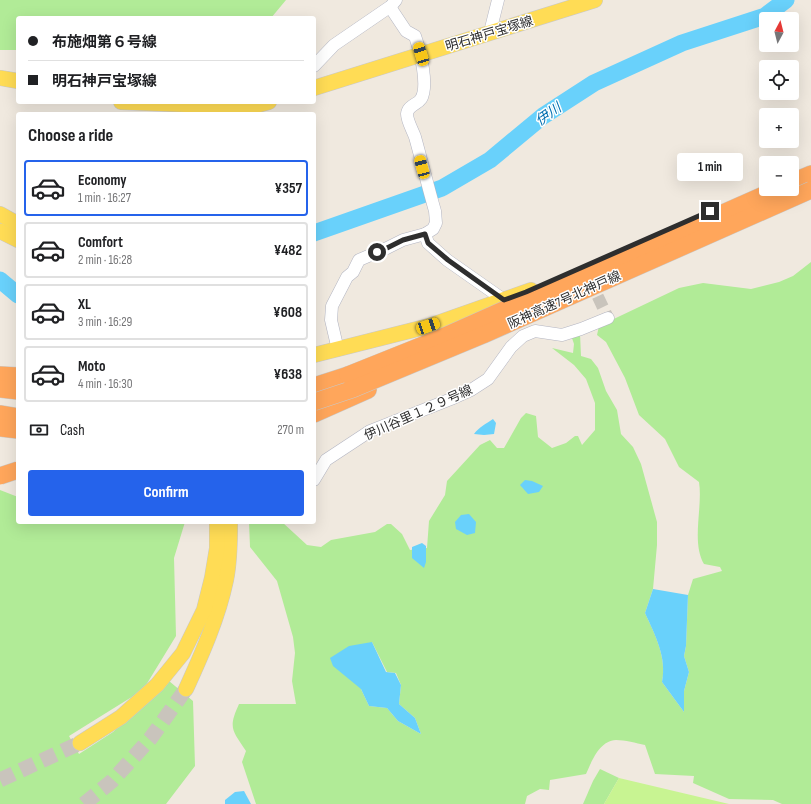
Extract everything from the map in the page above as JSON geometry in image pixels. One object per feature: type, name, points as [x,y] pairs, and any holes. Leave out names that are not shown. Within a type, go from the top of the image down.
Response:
[{"type":"highway","points":[[799,179],[811,174]]},
{"type":"highway","name":"阪神高速7号北神戸線","points":[[316,401],[360,386],[483,335],[811,190]]},
{"type":"highway","name":"阪神高速7号北神戸線","points":[[316,385],[383,362],[761,196]]},
{"type":"highway","points":[[316,413],[445,356],[483,335]]},
{"type":"highway","points":[[0,375],[16,376]]},
{"type":"highway","points":[[316,382],[348,375]]},
{"type":"highway","points":[[0,389],[16,391]]},
{"type":"highway","points":[[0,475],[16,471]]},
{"type":"highway","points":[[0,475],[16,479]]},
{"type":"main road","name":"明石神戸宝塚線","points":[[316,87],[490,32],[568,4],[595,0]]},
{"type":"main road","points":[[0,78],[16,81]]},
{"type":"main road","points":[[173,104],[250,107],[261,104]]},
{"type":"main road","points":[[799,172],[811,167]]},
{"type":"main road","points":[[316,355],[428,326],[526,292],[759,189]]},
{"type":"main road","points":[[0,214],[16,223]]},
{"type":"main road","points":[[0,231],[16,239]]},
{"type":"main road","points":[[80,743],[120,717],[157,685],[183,652],[204,610],[212,578],[217,548],[217,524]]},
{"type":"main road","points":[[186,689],[200,659],[217,615],[226,579],[230,548],[230,524]]},
{"type":"street","points":[[490,32],[498,0]]},
{"type":"street","points":[[316,64],[334,45],[393,4],[406,31],[415,36],[421,54],[423,65],[423,94],[420,101],[410,107],[407,114],[415,137],[435,211],[436,223],[433,229],[425,234],[403,240],[360,260],[353,272],[347,277],[332,306],[331,320],[338,350]]},
{"type":"street","points":[[425,234],[428,243],[448,260],[504,300]]},
{"type":"street","name":"伊川谷里１２９号線","points":[[316,477],[326,460],[370,431],[471,390],[488,378],[510,347],[523,336],[534,331],[562,335],[608,318]]},
{"type":"green space","points":[[0,0],[286,0],[273,16],[16,16],[16,50],[0,50]]},
{"type":"green space","points":[[811,262],[811,804],[782,804],[773,800],[729,799],[693,783],[694,776],[655,774],[645,745],[616,740],[605,744],[597,752],[586,774],[550,780],[549,790],[540,789],[527,796],[525,804],[256,804],[242,762],[246,751],[233,729],[233,719],[239,704],[296,704],[292,681],[295,653],[293,637],[277,581],[250,547],[249,524],[284,524],[307,545],[321,547],[331,540],[375,532],[387,524],[391,524],[402,534],[410,550],[427,548],[429,521],[445,495],[447,481],[480,445],[490,440],[497,448],[504,448],[521,418],[526,413],[536,416],[538,437],[552,448],[566,443],[575,436],[578,436],[582,445],[595,430],[595,403],[586,379],[574,365],[552,348],[573,353],[574,344],[571,335],[580,333],[581,356],[591,359],[598,368],[606,391],[617,410],[621,434],[633,447],[641,464],[657,522],[657,545],[653,589],[645,613],[659,646],[663,664],[662,682],[684,712],[684,691],[689,672],[684,656],[686,646],[688,595],[693,579],[722,571],[720,567],[704,564],[700,555],[698,545],[700,502],[699,482],[679,467],[665,439],[639,415],[625,378],[606,342],[597,335],[599,326],[679,288],[703,283],[751,289],[779,282],[793,276]],"holes":[[[372,642],[387,672],[396,673],[401,685],[399,704],[415,718],[421,734],[398,721],[387,708],[369,706],[361,689]]]},
{"type":"green space","points":[[0,490],[16,496],[16,524],[184,524],[174,558],[176,636],[143,690],[69,736],[79,754],[113,732],[169,681],[193,701],[195,766],[166,804],[0,804]]},
{"type":"green space","points":[[600,769],[619,778],[604,804],[583,804],[593,781]]},
{"type":"green space","points":[[619,778],[729,804],[604,804]]},
{"type":"water","points":[[493,419],[496,423],[494,434],[474,434],[480,427]]},
{"type":"water","points":[[525,480],[532,481],[543,486],[539,492],[528,494],[520,485]]},
{"type":"water","points":[[469,514],[476,522],[475,533],[467,535],[456,529],[455,522],[461,515]]},
{"type":"water","points":[[422,543],[426,546],[426,562],[424,568],[412,558],[412,547]]},
{"type":"water","points":[[653,589],[688,595],[686,646],[684,656],[689,672],[684,691],[684,712],[662,682],[663,664],[659,646],[645,613]]},
{"type":"water","points":[[372,642],[386,672],[395,673],[401,685],[399,704],[415,718],[421,734],[398,721],[387,708],[369,706],[361,689],[333,666],[330,658],[349,646]]},
{"type":"water","points":[[244,791],[251,804],[225,804],[225,800],[235,792]]},
{"type":"waterway","name":"伊川","points":[[316,232],[442,188],[490,160],[543,116],[594,83],[682,43],[765,16],[786,0]]},
{"type":"waterway","name":"伊川","points":[[0,280],[16,293]]},
{"type":"tunnel","points":[[590,280],[608,318]]},
{"type":"tunnel","points":[[84,804],[112,781],[150,739],[186,689]]},
{"type":"tunnel","points":[[0,780],[80,743]]},
{"type":"route","points":[[377,252],[403,240],[425,234],[428,243],[448,260],[504,300],[526,292],[710,211]]}]
